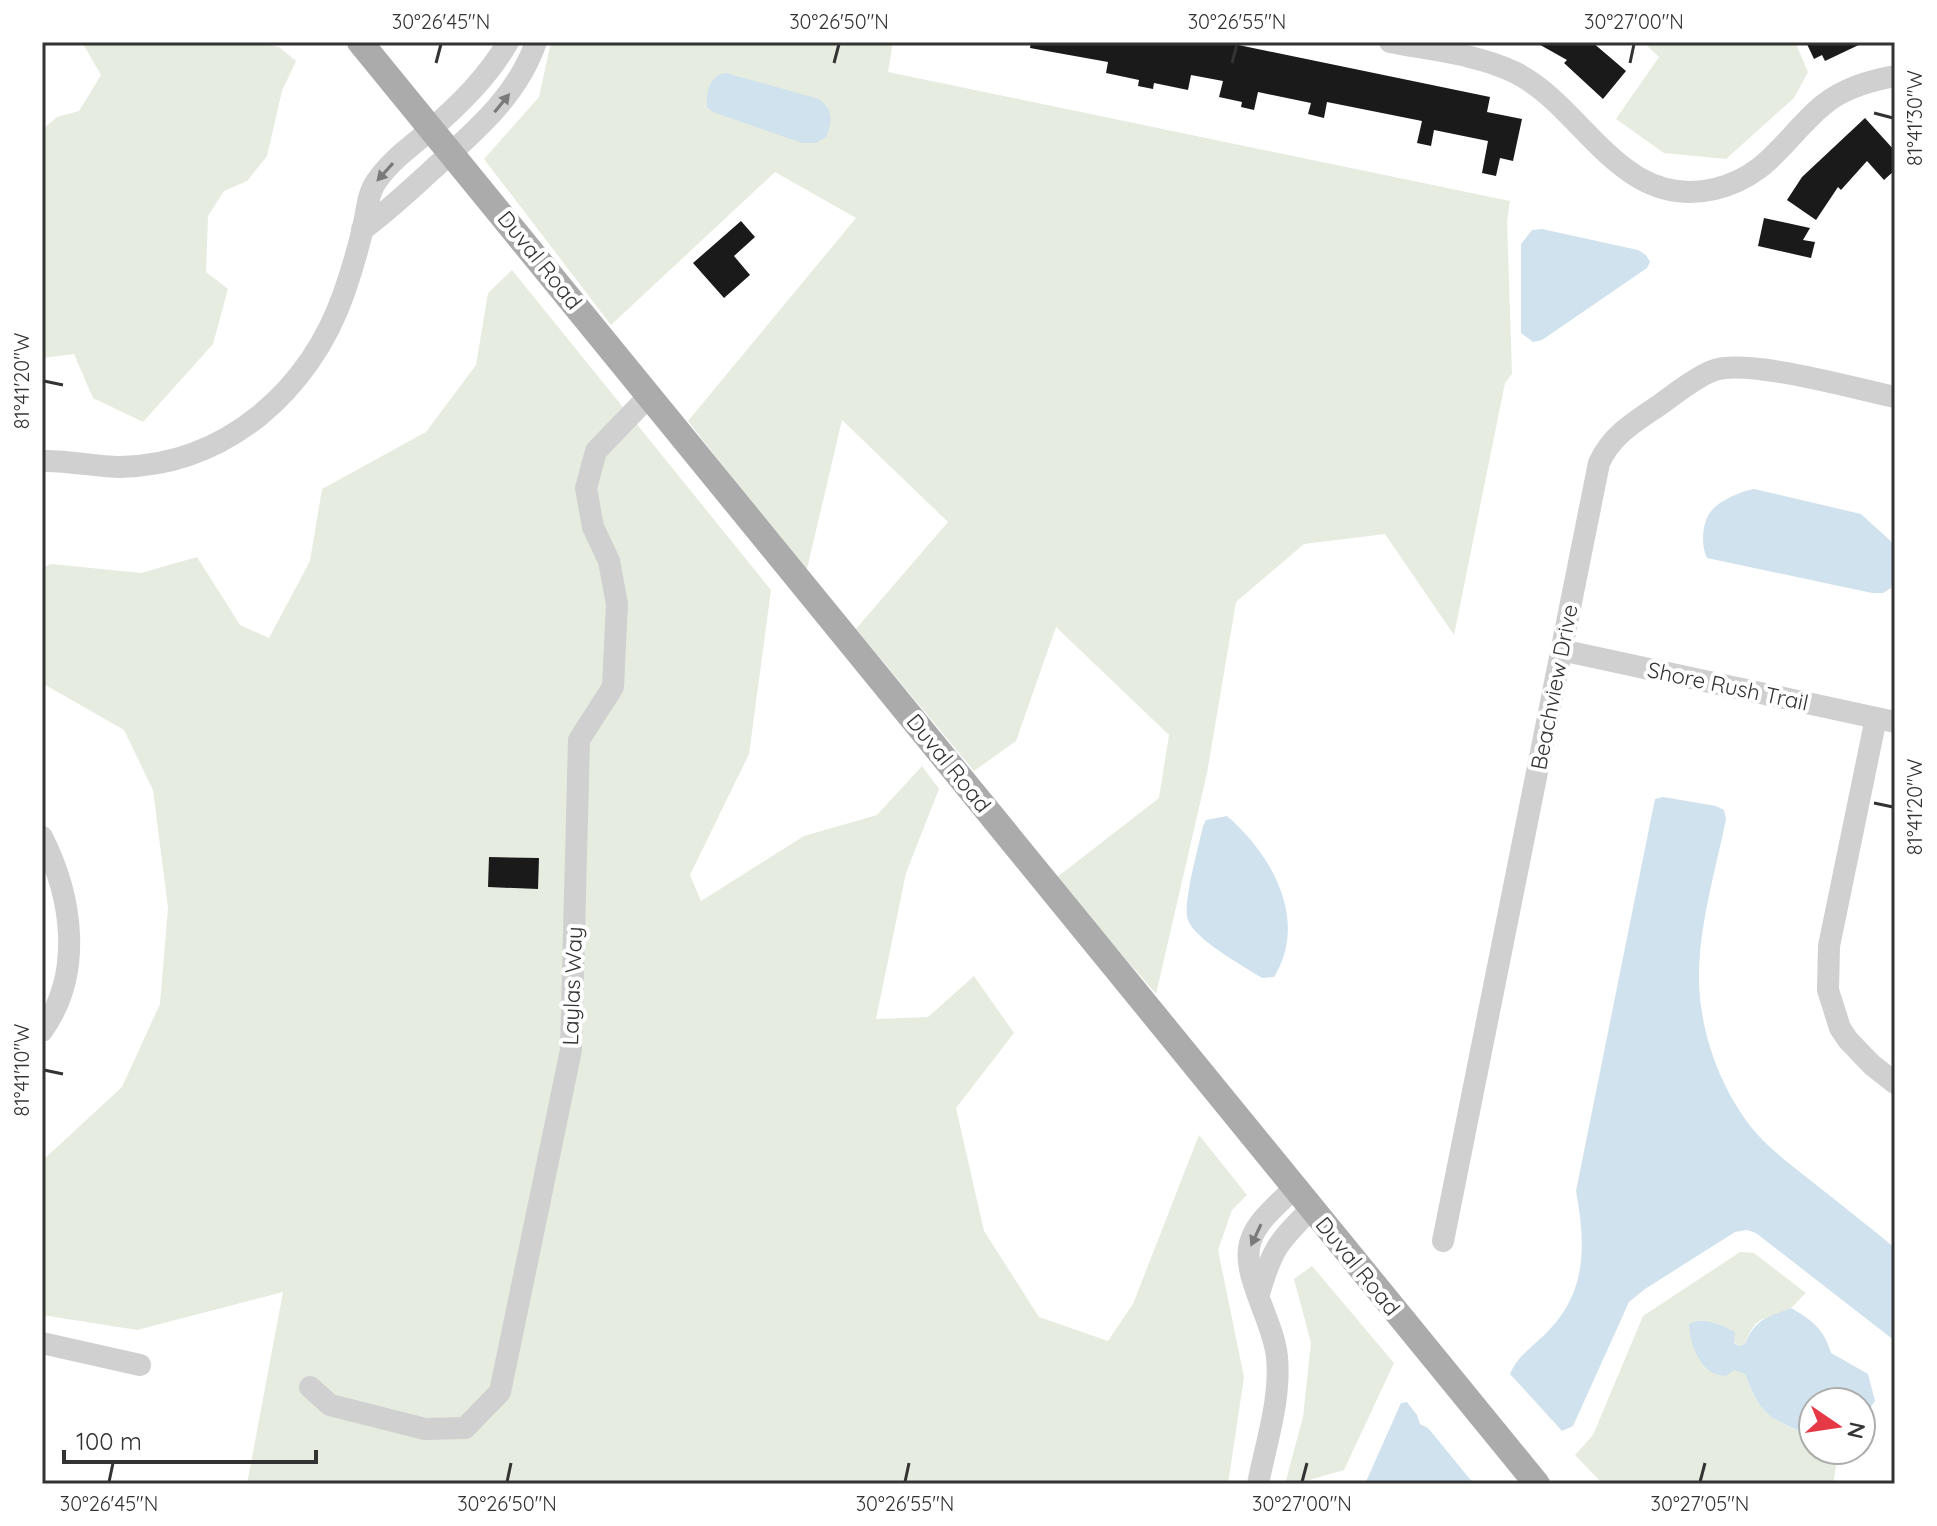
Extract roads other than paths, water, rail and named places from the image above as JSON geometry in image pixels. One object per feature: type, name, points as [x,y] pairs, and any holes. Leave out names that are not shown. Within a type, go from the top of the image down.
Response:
[{"type":"main road","name":"Duval Road","points":[[360,42],[1537,1484]]},
{"type":"street","points":[[42,461],[122,467],[167,461],[203,449],[256,420],[295,383],[330,327],[345,292],[373,185],[386,169],[476,87],[508,42]]},
{"type":"street","points":[[362,230],[397,205],[495,112],[514,88],[536,42]]},
{"type":"street","points":[[1390,42],[1490,63],[1513,71],[1531,82],[1617,163],[1640,178],[1662,187],[1687,191],[1723,186],[1758,171],[1823,105],[1871,80],[1895,76]]},
{"type":"street","name":"Beachview Drive","points":[[1443,1241],[1599,463],[1607,445],[1623,430],[1711,371],[1730,366],[1755,367],[1895,397]]},
{"type":"street","name":"Laylas Way","points":[[310,1387],[330,1405],[425,1429],[465,1428],[500,1392],[571,1050],[579,740],[613,687],[617,604],[609,561],[593,527],[586,488],[596,451],[649,396]]},
{"type":"street","name":"Shore Rush Trail","points":[[1561,650],[1886,720]]},
{"type":"street","points":[[1886,720],[1829,946],[1828,990],[1840,1028],[1848,1040],[1895,1083]]},
{"type":"street","points":[[42,837],[61,882],[69,923],[70,949],[61,996],[42,1031]]},
{"type":"street","points":[[1258,1484],[1278,1380],[1273,1330],[1248,1262],[1251,1239],[1263,1220],[1302,1199]]},
{"type":"street","points":[[42,1343],[140,1365]]},
{"type":"water","points":[[726,73],[819,99],[830,116],[826,137],[816,143],[802,143],[713,112],[707,107],[710,86],[716,77]]},
{"type":"water","points":[[1542,229],[1638,250],[1650,262],[1647,268],[1542,340],[1533,342],[1521,333],[1521,244],[1532,230]]},
{"type":"water","points":[[1754,489],[1861,514],[1895,545],[1891,588],[1883,593],[1872,593],[1707,558],[1703,536],[1709,514],[1729,498]]},
{"type":"water","points":[[1663,797],[1716,806],[1724,810],[1726,819],[1706,912],[1699,968],[1706,1031],[1719,1072],[1739,1110],[1764,1141],[1895,1248],[1895,1341],[1756,1233],[1747,1230],[1735,1232],[1629,1302],[1573,1426],[1562,1431],[1510,1374],[1518,1361],[1563,1313],[1578,1280],[1582,1245],[1576,1191],[1655,799]]},
{"type":"water","points":[[1227,816],[1258,850],[1280,890],[1288,933],[1284,955],[1274,977],[1262,978],[1221,952],[1200,936],[1188,920],[1189,889],[1203,826],[1206,820]]},
{"type":"water","points":[[1791,1308],[1805,1317],[1825,1338],[1831,1353],[1868,1374],[1871,1386],[1797,1386],[1797,1430],[1778,1421],[1763,1409],[1745,1374],[1734,1370],[1726,1376],[1713,1373],[1702,1364],[1690,1337],[1689,1324],[1706,1321],[1724,1327],[1735,1332],[1734,1343],[1739,1346],[1745,1344],[1753,1329],[1763,1320]]},
{"type":"water","points":[[1407,1402],[1420,1424],[1428,1428],[1474,1484],[1365,1484],[1401,1403]]}]
